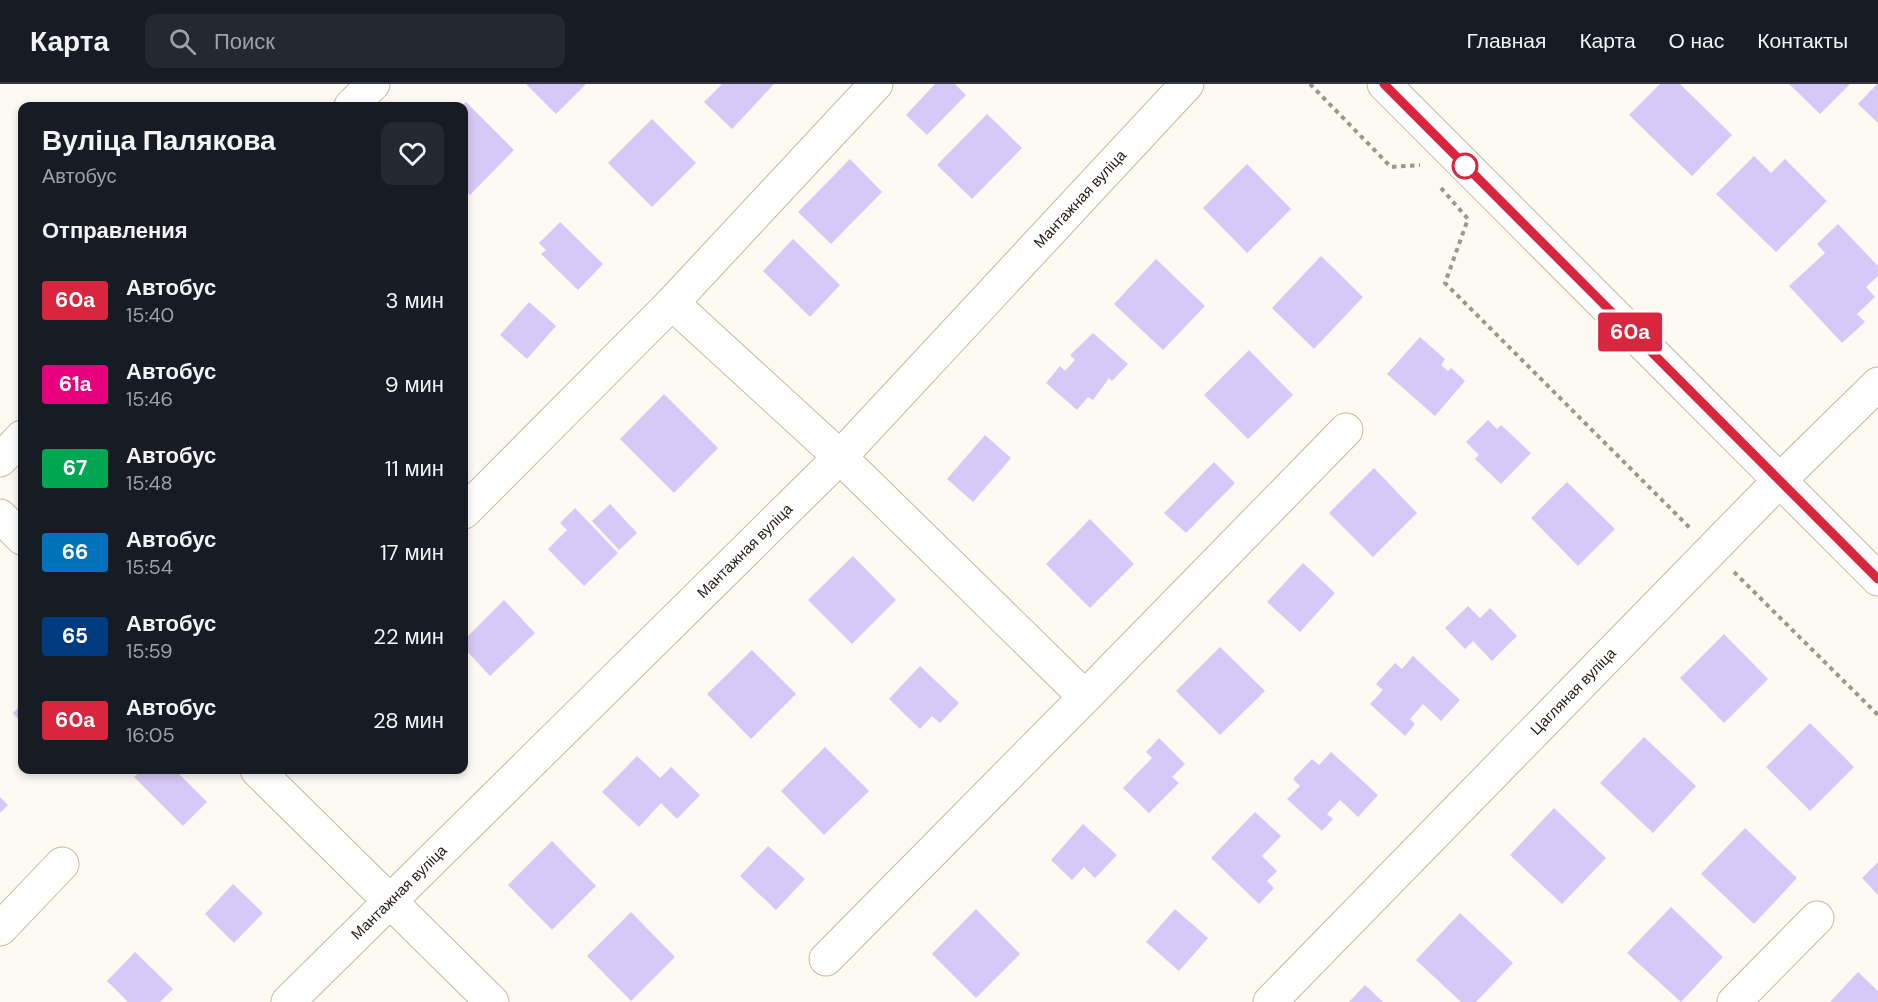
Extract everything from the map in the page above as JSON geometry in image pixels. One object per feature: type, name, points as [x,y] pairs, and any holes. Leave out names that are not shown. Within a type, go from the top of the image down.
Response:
[{"type":"street","points":[[355,102],[373,84]]},
{"type":"street","points":[[468,508],[672,303],[876,84]]},
{"type":"street","name":"Мантажная вуліца","points":[[288,1002],[840,457],[1187,84]]},
{"type":"street","points":[[1384,84],[1878,579]]},
{"type":"street","points":[[672,303],[840,457],[1085,697]]},
{"type":"street","name":"Цагляная вуліца","points":[[1270,1002],[1779,482],[1878,384]]},
{"type":"street","points":[[826,959],[1346,430]]},
{"type":"street","points":[[0,460],[18,441]]},
{"type":"street","points":[[0,516],[18,534]]},
{"type":"street","points":[[261,774],[492,1002]]},
{"type":"street","points":[[0,928],[62,864]]},
{"type":"street","points":[[1734,1002],[1817,918]]},
{"type":"path","points":[[1310,84],[1391,167],[1419,164],[1426,172]]},
{"type":"path","points":[[1434,180],[1468,219],[1445,283],[1694,532]]},
{"type":"path","points":[[1729,567],[1878,715]]},
{"type":"building","points":[[526,84],[586,84],[556,114]]},
{"type":"building","points":[[722,84],[774,84],[732,129],[704,102]]},
{"type":"building","points":[[935,84],[955,84],[966,95],[927,135],[906,115]]},
{"type":"building","points":[[1660,84],[1680,84],[1732,135],[1692,176],[1629,115]]},
{"type":"building","points":[[1789,84],[1850,84],[1820,114]]},
{"type":"building","points":[[1878,84],[1878,123],[1858,104]]},
{"type":"building","points":[[468,104],[514,150],[470,195],[468,193]]},
{"type":"building","points":[[987,114],[1022,148],[972,199],[937,165]]},
{"type":"building","points":[[652,119],[696,163],[652,207],[608,163]]},
{"type":"building","points":[[1754,156],[1771,173],[1785,159],[1827,201],[1776,252],[1716,194]]},
{"type":"building","points":[[850,159],[882,192],[831,244],[798,212]]},
{"type":"building","points":[[1247,164],[1291,209],[1247,253],[1203,208]]},
{"type":"building","points":[[560,222],[603,264],[578,290],[541,254],[546,250],[539,243]]},
{"type":"building","points":[[1838,224],[1878,266],[1878,276],[1866,287],[1875,297],[1857,314],[1865,322],[1842,343],[1789,286],[1825,253],[1817,244]]},
{"type":"building","points":[[793,239],[840,285],[810,317],[763,271]]},
{"type":"building","points":[[1321,256],[1363,297],[1314,349],[1272,308]]},
{"type":"building","points":[[1156,259],[1205,306],[1163,350],[1114,304]]},
{"type":"building","points":[[529,302],[556,326],[527,359],[500,335]]},
{"type":"building","points":[[1093,333],[1128,364],[1112,381],[1109,378],[1093,400],[1088,397],[1077,410],[1046,383],[1060,366],[1065,371],[1075,360],[1070,355]]},
{"type":"building","points":[[1420,337],[1445,359],[1441,365],[1448,371],[1451,368],[1465,381],[1435,416],[1387,374]]},
{"type":"building","points":[[1249,350],[1293,395],[1248,439],[1204,395]]},
{"type":"building","points":[[664,394],[718,448],[674,493],[620,439]]},
{"type":"building","points":[[1488,420],[1497,429],[1501,425],[1531,453],[1501,484],[1475,459],[1479,455],[1466,442]]},
{"type":"building","points":[[985,435],[1011,458],[973,502],[947,479]]},
{"type":"building","points":[[1214,462],[1235,483],[1186,533],[1164,513]]},
{"type":"building","points":[[1374,468],[1417,513],[1373,557],[1329,513]]},
{"type":"building","points":[[1567,482],[1615,529],[1578,566],[1531,518]]},
{"type":"building","points":[[610,504],[637,533],[619,550],[592,521]]},
{"type":"building","points":[[575,508],[618,553],[584,586],[548,549],[567,530],[560,523]]},
{"type":"building","points":[[1090,519],[1134,564],[1090,608],[1046,564]]},
{"type":"building","points":[[853,556],[896,600],[852,644],[808,600]]},
{"type":"building","points":[[1303,563],[1335,593],[1300,632],[1267,602]]},
{"type":"building","points":[[504,600],[535,633],[490,676],[468,652],[468,636]]},
{"type":"building","points":[[1468,606],[1480,618],[1490,608],[1517,636],[1492,661],[1473,641],[1465,649],[1445,628]]},
{"type":"building","points":[[1724,634],[1768,679],[1724,723],[1680,678]]},
{"type":"building","points":[[1220,647],[1265,691],[1220,735],[1176,691]]},
{"type":"building","points":[[752,650],[796,694],[751,739],[707,694]]},
{"type":"building","points":[[1413,656],[1460,700],[1441,721],[1423,704],[1410,719],[1415,724],[1405,736],[1370,704],[1383,690],[1376,684],[1395,663],[1402,669]]},
{"type":"building","points":[[920,666],[959,703],[940,723],[932,716],[920,729],[889,699]]},
{"type":"building","points":[[18,708],[18,719],[13,713]]},
{"type":"building","points":[[1810,723],[1854,767],[1810,811],[1766,767]]},
{"type":"building","points":[[1644,737],[1696,786],[1653,833],[1600,783]]},
{"type":"building","points":[[1159,738],[1185,764],[1172,777],[1179,783],[1149,813],[1123,788],[1152,758],[1146,752]]},
{"type":"building","points":[[825,747],[869,791],[824,835],[781,791]]},
{"type":"building","points":[[1331,752],[1378,795],[1358,817],[1340,800],[1327,814],[1333,819],[1322,831],[1287,799],[1300,786],[1293,779],[1312,759],[1319,765]]},
{"type":"building","points":[[637,756],[660,778],[671,767],[700,795],[677,819],[661,803],[639,827],[602,792]]},
{"type":"building","points":[[137,774],[179,774],[207,802],[183,826],[134,777]]},
{"type":"building","points":[[0,797],[8,805],[0,813]]},
{"type":"building","points":[[1554,808],[1606,858],[1562,904],[1510,855]]},
{"type":"building","points":[[1255,812],[1281,836],[1262,856],[1277,871],[1267,881],[1274,888],[1259,904],[1211,858]]},
{"type":"building","points":[[1083,824],[1117,855],[1095,878],[1084,867],[1072,880],[1051,860]]},
{"type":"building","points":[[1745,828],[1797,878],[1754,924],[1701,874]]},
{"type":"building","points":[[552,841],[596,886],[552,930],[508,885]]},
{"type":"building","points":[[768,846],[805,879],[776,910],[740,876]]},
{"type":"building","points":[[1878,862],[1878,895],[1862,878]]},
{"type":"building","points":[[233,884],[263,913],[234,943],[205,914]]},
{"type":"building","points":[[1671,907],[1723,957],[1681,1002],[1627,953]]},
{"type":"building","points":[[976,909],[1020,954],[976,998],[932,954]]},
{"type":"building","points":[[1175,909],[1208,938],[1179,971],[1146,942]]},
{"type":"building","points":[[631,912],[675,957],[631,1001],[587,956]]},
{"type":"building","points":[[1460,913],[1513,963],[1476,1002],[1461,1002],[1416,960]]},
{"type":"building","points":[[135,952],[173,989],[160,1002],[128,1002],[107,981]]},
{"type":"building","points":[[1858,972],[1878,991],[1878,1002],[1830,1002]]},
{"type":"building","points":[[1365,985],[1383,1002],[1349,1002]]},
{"type":"bus line","name":"60а","points":[[1384,84],[1878,579]]}]
